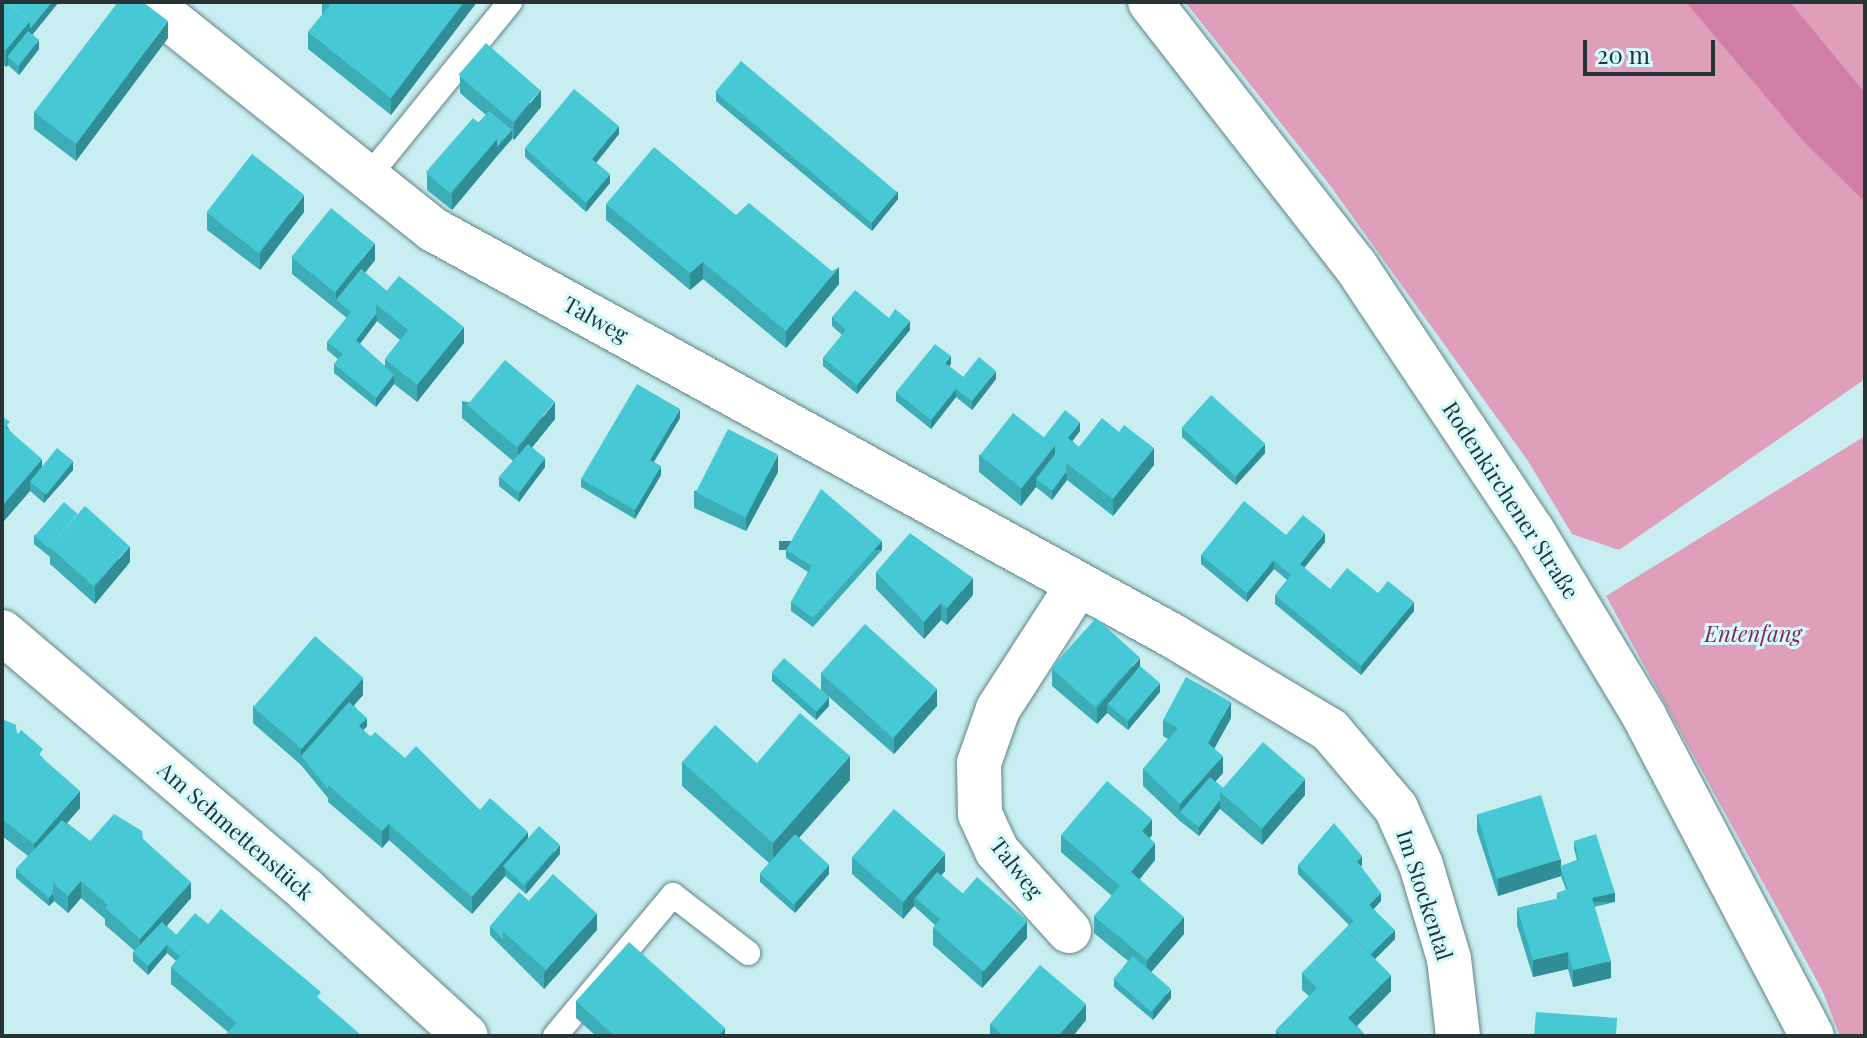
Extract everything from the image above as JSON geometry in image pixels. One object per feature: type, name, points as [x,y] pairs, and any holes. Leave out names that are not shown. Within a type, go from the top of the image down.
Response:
[{"type":"street","name":"Talweg","points":[[148,2],[434,230],[1078,585],[1330,730]]},
{"type":"street","name":"Rodenkirchener Straße","points":[[1150,2],[1355,265],[1532,530],[1644,716],[1812,1036]]},
{"type":"street","name":"Talweg","points":[[1069,931],[997,851],[980,814],[979,763],[998,709],[1078,585]]},
{"type":"street","name":"Am Schmettenstück","points":[[2,632],[307,891],[466,1036]]},
{"type":"street","name":"Im Stockental","points":[[1330,730],[1396,808],[1421,865],[1449,959],[1458,1036]]},
{"type":"lane","points":[[368,177],[510,2]]},
{"type":"lane","points":[[555,1036],[673,895],[748,953]]},
{"type":"green space","points":[[1185,2],[1865,2],[1865,379],[1619,550],[1572,534],[1528,461],[1329,184]]},
{"type":"green space","name":"Entenfang","points":[[1865,436],[1865,1036],[1840,1036],[1822,990],[1606,596]]},
{"type":"shaded area","points":[[1686,2],[1790,2],[1865,93],[1865,202],[1804,142]]},
{"type":"building","points":[[2,2],[30,21],[6,50],[2,47]]},
{"type":"building","points":[[6,2],[52,2],[30,29],[30,21]]},
{"type":"building","points":[[118,2],[143,2],[168,21],[76,144],[34,112]]},
{"type":"building","points":[[326,2],[464,2],[391,98],[308,32],[330,5]]},
{"type":"building","points":[[28,31],[39,40],[18,65],[7,57]]},
{"type":"building","points":[[486,43],[540,90],[513,122],[458,75]]},
{"type":"building","points":[[741,61],[897,192],[872,223],[715,92]]},
{"type":"building","points":[[574,89],[619,126],[592,159],[610,174],[586,203],[525,148]]},
{"type":"building","points":[[489,111],[512,130],[497,147],[497,139],[479,123]]},
{"type":"building","points":[[473,118],[497,139],[450,193],[426,172]]},
{"type":"building","points":[[654,147],[736,215],[749,203],[832,271],[839,267],[786,331],[703,262],[690,273],[606,204]]},
{"type":"building","points":[[252,154],[304,195],[258,253],[206,212]]},
{"type":"building","points":[[331,208],[375,243],[335,292],[291,257]]},
{"type":"building","points":[[361,269],[387,291],[376,304],[376,314],[356,340],[394,375],[376,398],[334,364],[343,354],[327,342],[351,312],[336,300]]},
{"type":"building","points":[[399,276],[464,327],[417,385],[385,359],[408,330],[376,304]]},
{"type":"building","points":[[855,290],[889,318],[895,309],[910,321],[857,385],[823,358],[846,330],[832,317]]},
{"type":"building","points":[[935,344],[951,356],[945,363],[963,377],[979,357],[996,371],[972,401],[956,389],[931,420],[896,392]]},
{"type":"building","points":[[505,360],[555,402],[517,447],[467,405]]},
{"type":"building","points":[[637,384],[680,409],[650,460],[661,466],[635,510],[581,479]]},
{"type":"building","points":[[1211,395],[1265,444],[1236,477],[1182,428]]},
{"type":"building","points":[[1065,410],[1080,422],[1068,438],[1079,447],[1066,463],[1066,472],[1052,491],[1036,479],[1055,454],[1055,446],[1044,437]]},
{"type":"building","points":[[1013,413],[1055,446],[1022,488],[980,456]]},
{"type":"building","points":[[2,416],[10,422],[5,427],[42,459],[3,505]]},
{"type":"building","points":[[1102,418],[1119,432],[1124,425],[1154,448],[1113,499],[1066,463]]},
{"type":"building","points":[[728,429],[778,454],[746,518],[696,492]]},
{"type":"building","points":[[528,444],[545,458],[519,493],[499,477]]},
{"type":"building","points":[[57,448],[73,461],[46,495],[30,481]]},
{"type":"building","points":[[821,489],[882,541],[813,618],[791,602],[812,566],[786,550]]},
{"type":"building","points":[[1244,501],[1286,535],[1303,515],[1325,533],[1300,564],[1330,589],[1347,568],[1378,593],[1388,581],[1414,602],[1361,666],[1275,595],[1291,575],[1274,560],[1247,593],[1201,555]]},
{"type":"building","points":[[64,502],[78,514],[48,548],[34,536]]},
{"type":"building","points":[[85,506],[130,546],[93,586],[49,546]]},
{"type":"building","points":[[910,533],[973,578],[947,608],[941,603],[924,622],[876,572]]},
{"type":"building","points":[[1096,618],[1140,657],[1095,707],[1051,668]]},
{"type":"building","points":[[865,624],[937,689],[893,738],[821,673]]},
{"type":"building","points":[[315,636],[363,678],[302,749],[253,707]]},
{"type":"building","points":[[784,658],[829,697],[817,712],[772,672]]},
{"type":"building","points":[[1140,666],[1160,683],[1128,721],[1108,704]]},
{"type":"building","points":[[1186,677],[1231,702],[1208,743],[1223,756],[1180,804],[1143,769],[1178,728],[1163,720]]},
{"type":"building","points":[[349,702],[367,718],[359,726],[371,737],[328,785],[328,789],[301,756]]},
{"type":"building","points":[[800,713],[850,756],[773,843],[682,762],[715,725],[757,763]]},
{"type":"building","points":[[2,719],[16,725],[17,735],[21,730],[43,749],[39,755],[80,791],[34,844],[2,819]]},
{"type":"building","points":[[375,732],[405,758],[416,746],[480,810],[490,798],[528,832],[472,897],[389,824],[382,831],[328,785]]},
{"type":"building","points":[[1263,742],[1305,779],[1262,829],[1220,792]]},
{"type":"building","points":[[1210,777],[1223,788],[1220,800],[1199,827],[1180,812]]},
{"type":"building","points":[[1107,781],[1152,819],[1142,831],[1155,843],[1131,872],[1184,917],[1147,960],[1094,916],[1120,886],[1061,835]]},
{"type":"building","points":[[1541,795],[1561,859],[1497,879],[1477,815]]},
{"type":"building","points":[[894,809],[945,854],[903,902],[852,857]]},
{"type":"building","points":[[114,814],[142,831],[143,839],[191,882],[140,939],[105,908],[108,905],[81,881],[68,896],[53,883]]},
{"type":"building","points":[[62,820],[90,841],[53,883],[53,893],[49,898],[16,869]]},
{"type":"building","points":[[1334,823],[1362,856],[1357,861],[1381,893],[1369,905],[1395,930],[1371,954],[1345,929],[1354,921],[1298,865]]},
{"type":"building","points":[[539,826],[560,845],[524,885],[503,866]]},
{"type":"building","points":[[795,834],[829,865],[794,904],[760,873]]},
{"type":"building","points":[[1596,834],[1615,893],[1592,898],[1590,891],[1559,899],[1557,893],[1568,889],[1560,866],[1579,860],[1574,841]]},
{"type":"building","points":[[937,872],[963,894],[941,920],[915,898]]},
{"type":"building","points":[[553,874],[597,913],[546,970],[502,930]]},
{"type":"building","points":[[977,877],[1028,921],[984,972],[933,928]]},
{"type":"building","points":[[1590,891],[1611,961],[1573,970],[1568,952],[1533,960],[1517,908]]},
{"type":"building","points":[[519,892],[529,901],[503,931],[503,939],[490,926]]},
{"type":"building","points":[[221,909],[321,992],[317,997],[361,1035],[224,1036],[237,1023],[171,967]]},
{"type":"building","points":[[195,913],[208,924],[180,956],[167,945],[148,966],[133,952],[162,922],[176,935]]},
{"type":"building","points":[[1345,929],[1391,975],[1348,1018],[1366,1036],[1282,1036],[1276,1030],[1317,988],[1302,973]]},
{"type":"building","points":[[629,942],[725,1028],[718,1036],[615,1036],[576,1001]]},
{"type":"building","points":[[1133,956],[1171,989],[1151,1011],[1113,979]]},
{"type":"building","points":[[1040,965],[1086,1004],[1060,1034],[1062,1036],[1004,1036],[990,1024]]},
{"type":"building","points":[[1536,1012],[1617,1018],[1616,1036],[1534,1036]]}]
